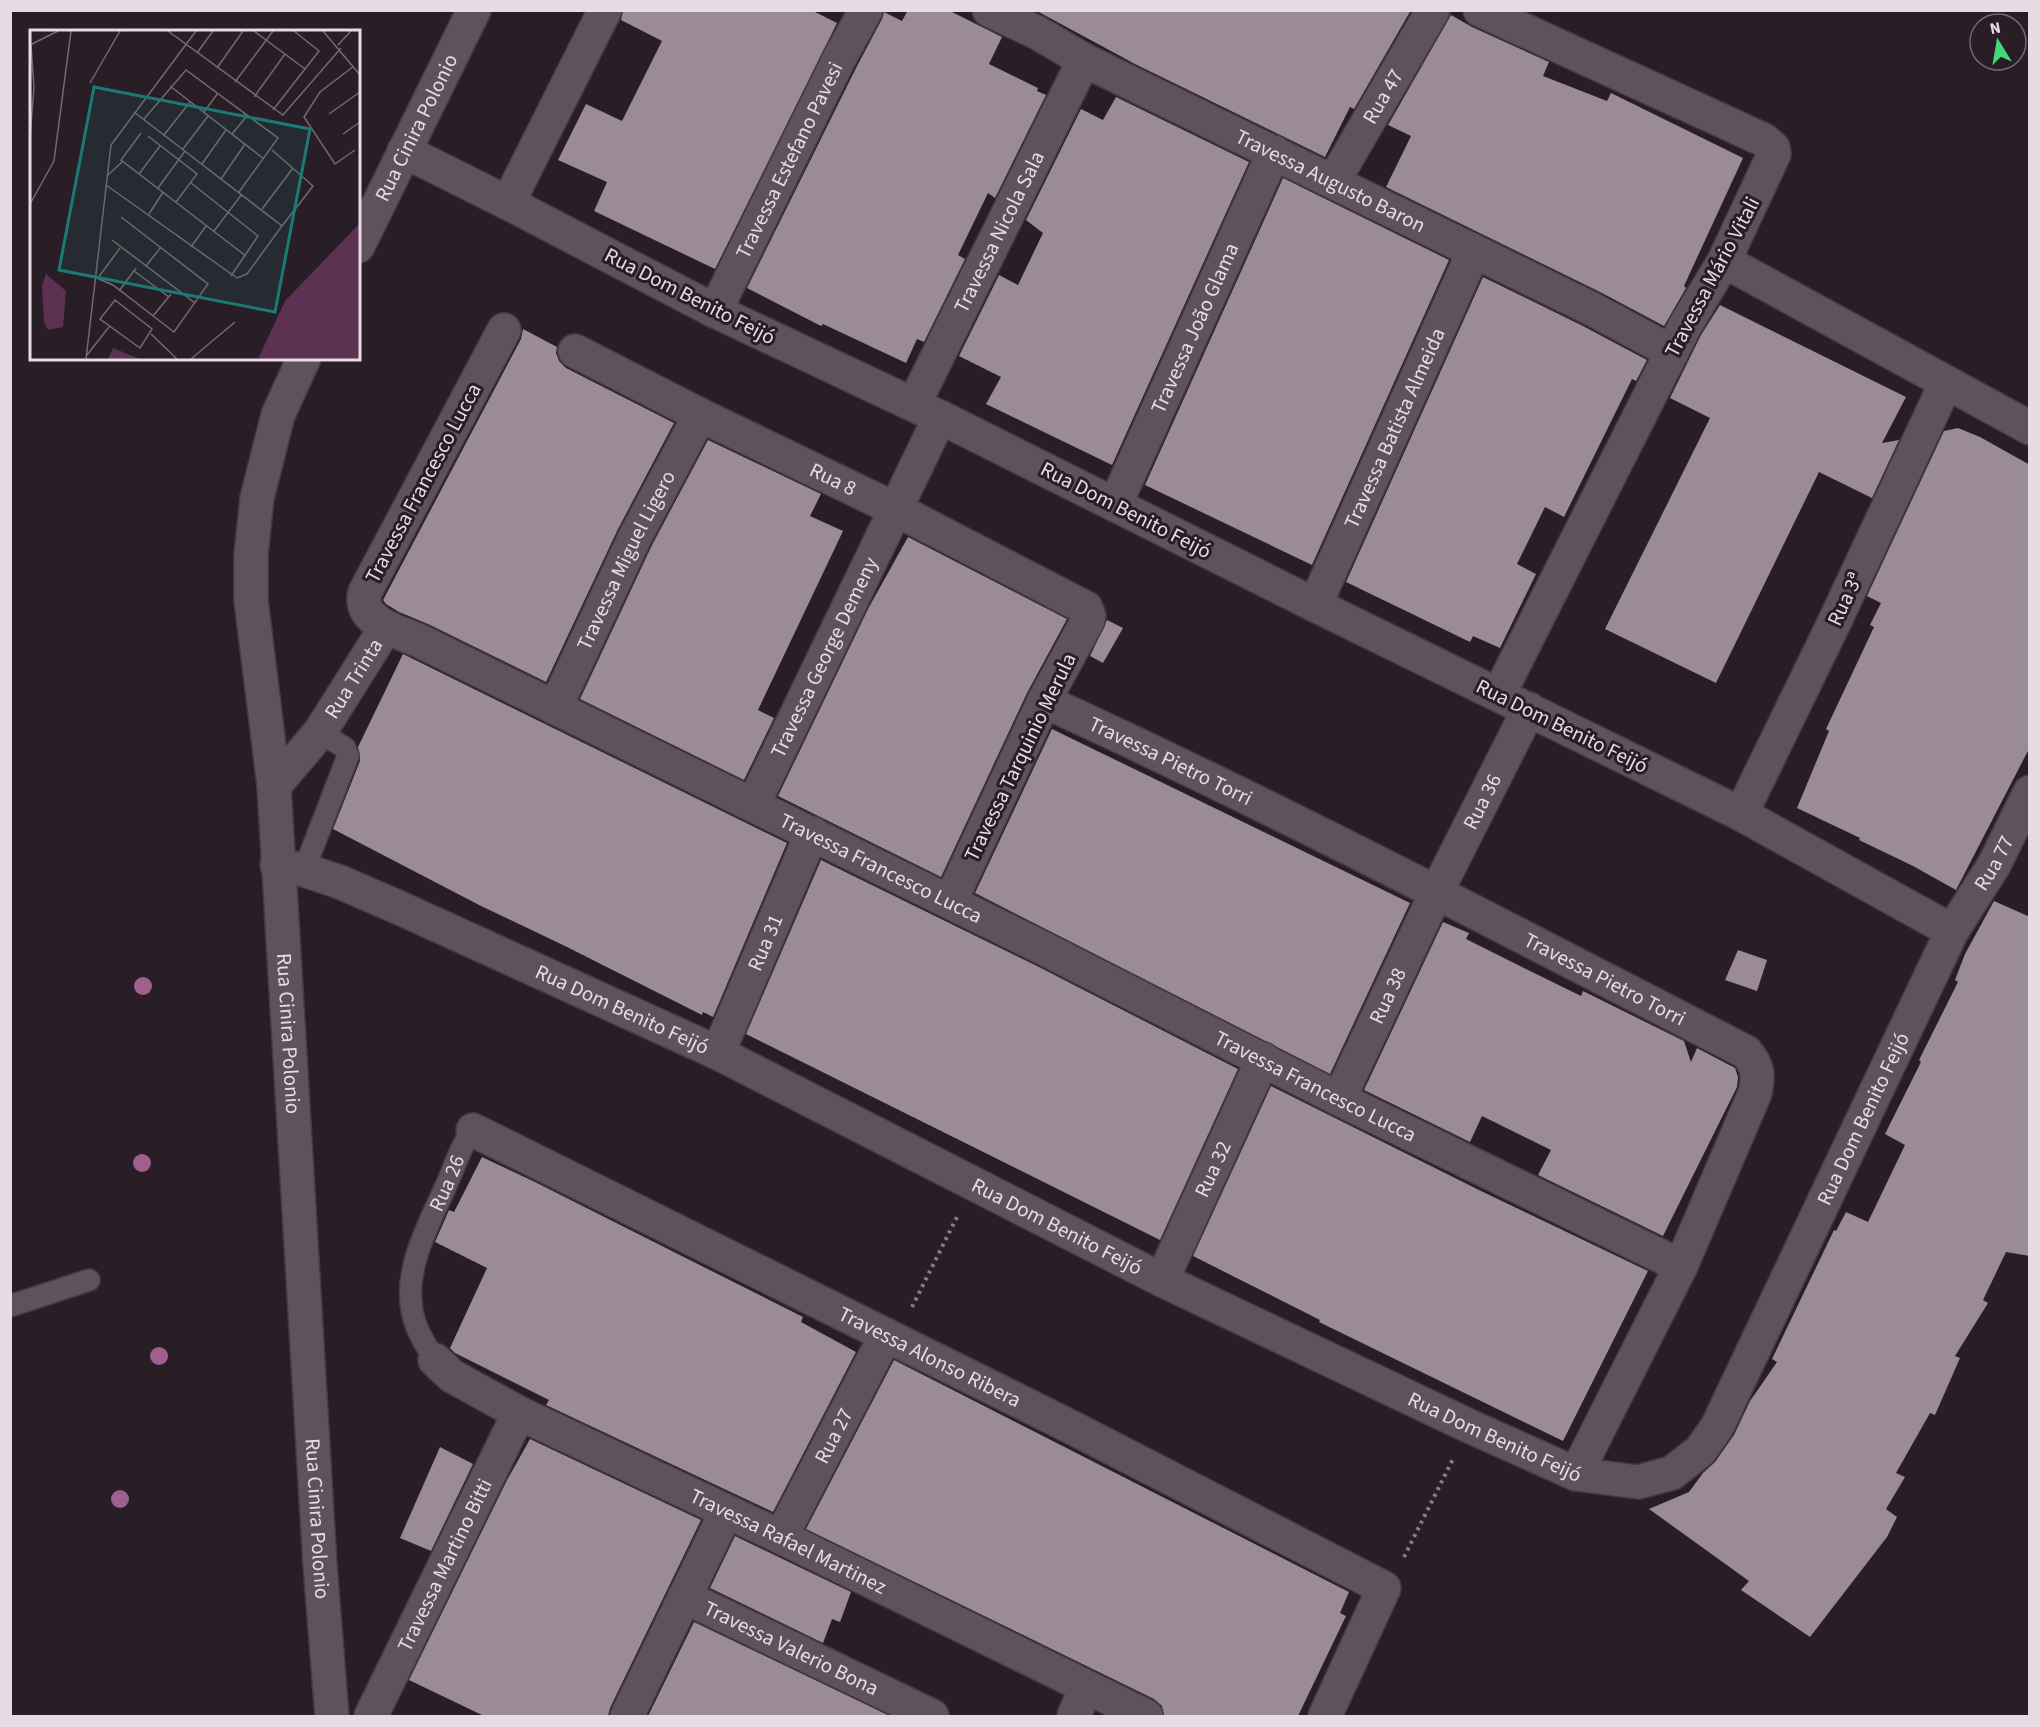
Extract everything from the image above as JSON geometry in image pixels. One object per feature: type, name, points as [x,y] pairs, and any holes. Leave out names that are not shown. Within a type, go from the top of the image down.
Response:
[{"type":"street","name":"Rua Cinira Polonio","points":[[360,242],[474,10]]},
{"type":"street","points":[[508,202],[605,10]]},
{"type":"street","name":"Travessa Estefano Pavesi","points":[[715,311],[840,57],[866,10]]},
{"type":"street","name":"Travessa Augusto Baron","points":[[989,10],[1043,22],[1084,60],[1592,309],[1672,352]]},
{"type":"street","name":"Rua 47","points":[[1333,182],[1433,10]]},
{"type":"street","name":"Travessa Mário Vitali","points":[[1480,10],[1770,144],[1773,148],[1772,159],[1724,261],[1685,326],[1499,694]]},
{"type":"street","name":"Travessa Nicola Sala","points":[[896,509],[927,411],[1084,60]]},
{"type":"street","name":"Rua Dom Benito Feijó","points":[[291,868],[340,882],[718,1053],[1162,1280],[1469,1426],[1576,1474],[1638,1482],[1672,1473],[1701,1452],[1718,1428],[1952,931],[1741,814],[927,411],[715,311],[508,202],[404,151]]},
{"type":"street","name":"Travessa João Glama","points":[[1115,505],[1274,152]]},
{"type":"street","name":"Travessa Batista Almeida","points":[[1315,605],[1474,251]]},
{"type":"street","points":[[1724,261],[2030,428]]},
{"type":"street","name":"Travessa Francesco Lucca","points":[[504,330],[365,592],[362,601],[369,615],[386,627],[950,902],[1263,1059],[1339,1100],[1681,1266]]},
{"type":"street","name":"Rua 8","points":[[575,351],[700,415],[896,509],[1083,606],[1088,612]]},
{"type":"street","name":"Rua Cinira Polonio","points":[[303,360],[278,415],[257,498],[251,555],[251,600],[274,786],[291,868],[320,1565],[332,1716]]},
{"type":"street","name":"Rua 3ª","points":[[1741,814],[1834,623],[1946,383]]},
{"type":"street","name":"Travessa Miguel Ligero","points":[[555,708],[635,537],[700,415]]},
{"type":"street","name":"Travessa George Demeny","points":[[753,806],[896,509]]},
{"type":"street","name":"Travessa Tarquinio Merula","points":[[950,902],[1044,701],[1088,620],[1088,612]]},
{"type":"street","name":"Rua Trinta","points":[[274,786],[320,732],[386,627]]},
{"type":"street","name":"Travessa Pietro Torri","points":[[1044,701],[1129,740],[1436,893],[1746,1052],[1755,1063],[1758,1071],[1755,1093],[1681,1266],[1576,1474]]},
{"type":"street","name":"Rua 36","points":[[1436,893],[1530,709]]},
{"type":"street","name":"Rua 77","points":[[1952,931],[1994,865],[2030,792]]},
{"type":"street","name":"Rua 31","points":[[718,1053],[812,834]]},
{"type":"street","name":"Rua 38","points":[[1339,1100],[1436,893]]},
{"type":"street","name":"Rua 32","points":[[1162,1280],[1263,1059]]},
{"type":"street","name":"Travessa Alonso Ribera","points":[[473,1130],[1071,1427],[1384,1588]]},
{"type":"street","name":"Rua 27","points":[[781,1537],[891,1337]]},
{"type":"street","name":"Travessa Rafael Martinez","points":[[435,1360],[452,1376],[519,1413],[781,1537],[1080,1702],[1146,1716]]},
{"type":"street","name":"Travessa Martino Bitti","points":[[371,1716],[519,1413]]},
{"type":"street","points":[[627,1716],[726,1512]]},
{"type":"street","points":[[1325,1716],[1384,1588]]},
{"type":"street","name":"Travessa Valerio Bona","points":[[685,1597],[932,1716]]},
{"type":"lane","points":[[291,868],[347,760],[348,753],[345,748],[320,732]]},
{"type":"lane","name":"Rua 26","points":[[435,1360],[413,1319],[411,1292],[414,1265],[423,1238],[473,1130]]},
{"type":"lane","points":[[10,1306],[89,1280]]},
{"type":"path","points":[[891,1337],[975,1183]]},
{"type":"path","points":[[1384,1588],[1398,1568],[1469,1426]]},
{"type":"building","points":[[623,10],[811,10],[837,23],[715,269],[594,211],[607,182],[558,160],[586,104],[622,121],[662,41],[621,20]]},
{"type":"building","points":[[908,10],[948,10],[1002,37],[989,64],[1038,88],[1037,91],[1046,95],[995,198],[988,193],[958,255],[965,259],[924,342],[917,339],[906,363],[823,324],[821,326],[747,288],[884,12],[902,21]]},
{"type":"building","points":[[1035,10],[1411,10],[1354,109],[1350,107],[1325,157],[1135,64]]},
{"type":"building","points":[[1451,15],[1549,62],[1543,76],[1607,101],[1611,93],[1743,158],[1684,286],[1686,288],[1664,326],[1386,187],[1411,136],[1388,125]]},
{"type":"building","points":[[1116,97],[1249,162],[1112,465],[986,404],[1001,377],[959,356],[999,275],[1018,285],[1043,233],[1026,220],[1081,109],[1103,120]]},
{"type":"building","points":[[1283,178],[1449,260],[1312,565],[1145,485]]},
{"type":"building","points":[[1483,277],[1647,360],[1636,381],[1632,379],[1564,517],[1545,507],[1517,564],[1536,574],[1500,648],[1473,636],[1470,642],[1346,582]]},
{"type":"building","points":[[1720,305],[1906,397],[1882,443],[1899,440],[1872,498],[1819,472],[1716,683],[1605,629],[1710,418],[1670,398],[1701,335]]},
{"type":"building","points":[[523,329],[557,347],[556,353],[559,361],[566,368],[674,423],[618,529],[546,682],[399,612],[383,600],[521,339]]},
{"type":"building","points":[[1958,428],[1980,437],[2030,465],[2030,747],[1956,890],[1859,840],[1860,838],[1797,808],[1829,731],[1826,729],[1874,627],[1870,625],[1881,603],[1867,596],[1944,431]]},
{"type":"building","points":[[708,440],[821,494],[810,516],[843,531],[758,710],[774,718],[744,780],[580,699],[652,545]]},
{"type":"building","points":[[908,537],[1067,619],[1027,693],[941,877],[778,796],[869,607]]},
{"type":"building","points":[[1107,620],[1123,628],[1103,663],[1090,656]]},
{"type":"building","points":[[403,654],[787,843],[713,1017],[703,1012],[702,1015],[481,906],[333,829],[360,761],[358,747]]},
{"type":"building","points":[[1052,729],[1410,903],[1330,1074],[975,893]]},
{"type":"building","points":[[821,860],[1035,965],[1238,1069],[1160,1240],[746,1034]]},
{"type":"building","points":[[1994,901],[2030,917],[2030,1256],[2006,1252],[1983,1300],[1988,1303],[1955,1356],[1960,1358],[1935,1415],[1930,1413],[1896,1473],[1905,1477],[1886,1509],[1897,1517],[1887,1537],[1810,1637],[1741,1590],[1749,1581],[1649,1509],[1689,1492],[1703,1473],[1715,1462],[1734,1435],[1750,1401],[1777,1362],[1772,1359],[1834,1230],[1836,1231],[1846,1212],[1868,1222],[1905,1145],[1885,1134],[1958,982],[1955,980],[1965,954]]},
{"type":"building","points":[[1443,922],[1469,933],[1466,939],[1522,967],[1581,996],[1583,991],[1684,1041],[1691,1062],[1697,1048],[1735,1068],[1738,1077],[1737,1087],[1663,1236],[1538,1175],[1551,1150],[1482,1116],[1470,1142],[1364,1090]]},
{"type":"building","points":[[1738,950],[1767,960],[1757,991],[1725,980]]},
{"type":"building","points":[[1271,1086],[1648,1271],[1563,1441],[1319,1322],[1320,1320],[1193,1256]]},
{"type":"building","points":[[482,1157],[803,1317],[801,1322],[856,1352],[773,1512],[546,1405],[549,1400],[455,1353],[450,1348],[487,1268],[435,1242],[449,1210],[454,1212]]},
{"type":"building","points":[[894,1360],[1349,1592],[1340,1613],[1346,1616],[1298,1716],[1164,1716],[1162,1706],[1154,1699],[806,1529]]},
{"type":"building","points":[[530,1439],[701,1520],[608,1716],[484,1716],[409,1680],[507,1480]]},
{"type":"building","points":[[440,1447],[473,1464],[431,1551],[400,1538]]},
{"type":"building","points":[[735,1536],[851,1592],[840,1622],[832,1619],[823,1643],[710,1588]]},
{"type":"building","points":[[694,1622],[890,1716],[648,1716]]}]
